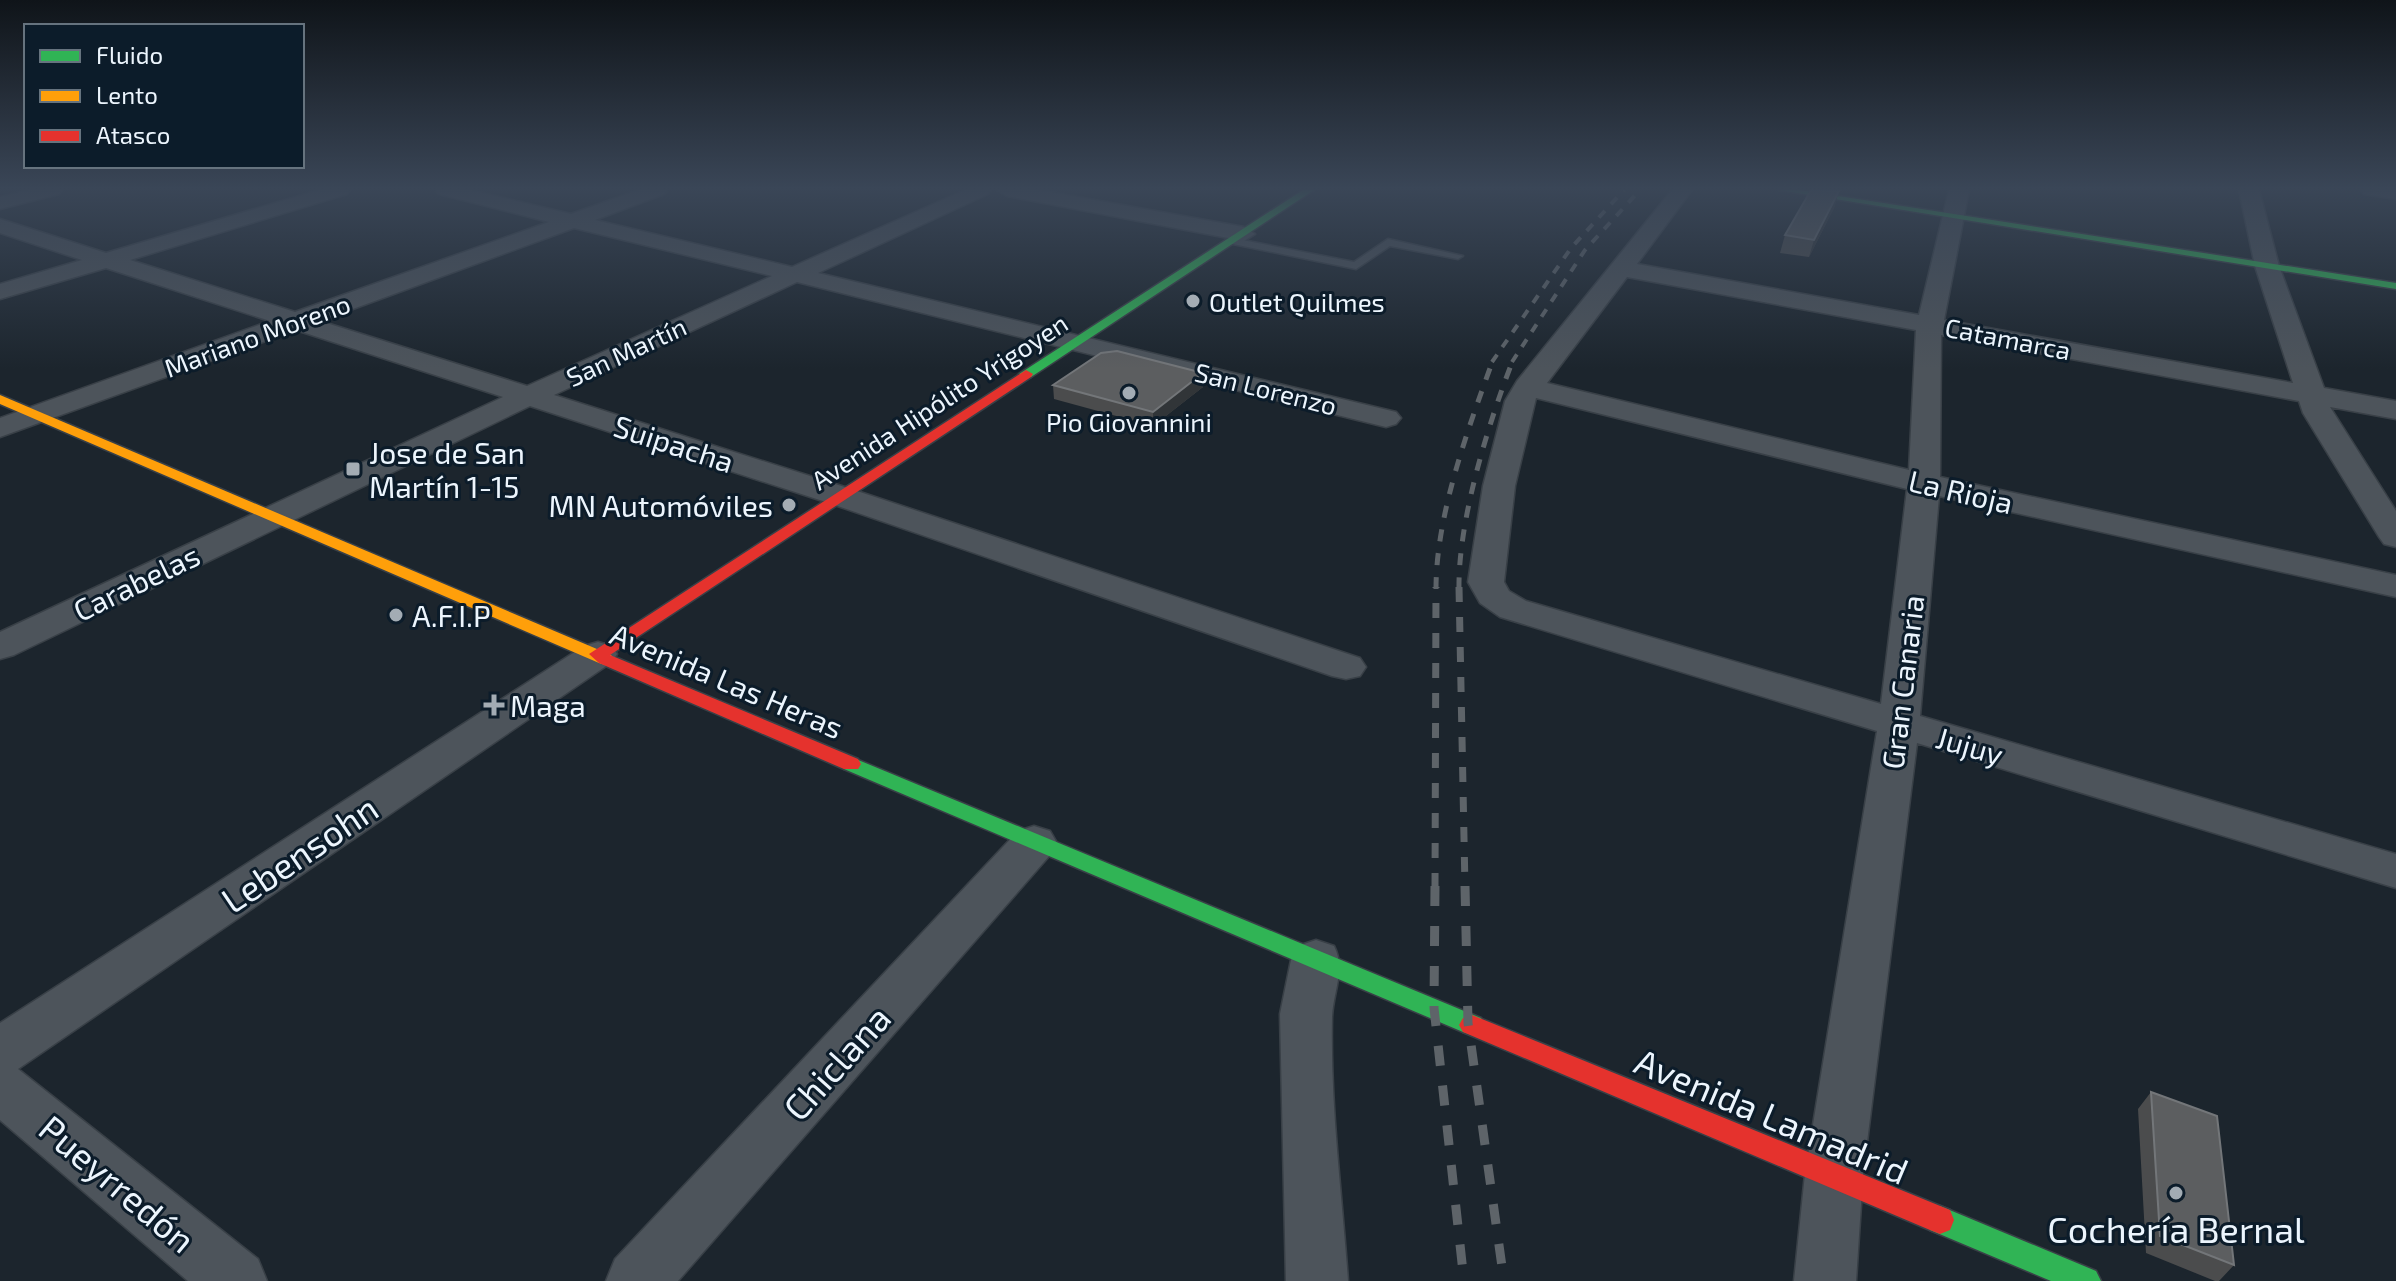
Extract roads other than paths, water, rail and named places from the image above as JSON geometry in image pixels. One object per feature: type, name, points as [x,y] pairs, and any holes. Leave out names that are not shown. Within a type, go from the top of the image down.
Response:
[{"type":"street","name":"Suipacha","points":[[77,250],[840,496],[1346,667]]},
{"type":"street","points":[[0,292],[138,250]]},
{"type":"street","name":"Mariano Moreno","points":[[0,428],[491,250]]},
{"type":"street","name":"San Lorenzo","points":[[698,250],[1386,418]]},
{"type":"street","name":"San Martín","points":[[273,517],[848,250]]},
{"type":"street","name":"Avenida Hipólito Yrigoyen","points":[[598,654],[1220,250]]},
{"type":"street","points":[[1527,387],[1634,250]]},
{"type":"street","name":"Gran Canaria","points":[[1825,1281],[1834,1174],[1899,724],[1924,483],[1929,323],[1945,250]]},
{"type":"street","points":[[2187,250],[2396,286]]},
{"type":"street","points":[[2263,250],[2318,413],[2396,537]]},
{"type":"street","name":"Catamarca","points":[[1619,268],[2396,410]]},
{"type":"street","name":"La Rioja","points":[[1527,387],[1924,483],[2396,586]]},
{"type":"street","name":"Jujuy","points":[[1527,387],[1519,401],[1499,486],[1486,582],[1488,591],[1500,602],[1513,609],[2396,871]]},
{"type":"street","name":"Avenida Las Heras","points":[[0,399],[1034,843],[1434,1008]]},
{"type":"street","name":"Carabelas","points":[[0,647],[273,517]]},
{"type":"street","name":"Lebensohn","points":[[0,1052],[598,654]]},
{"type":"street","name":"Chiclana","points":[[637,1281],[1034,843]]},
{"type":"street","points":[[1316,960],[1306,1014],[1306,1072],[1317,1281]]},
{"type":"street","name":"Avenida Lamadrid","points":[[1434,1008],[2086,1281]]},
{"type":"street","name":"Pueyrredón","points":[[0,1086],[236,1281]]},
{"type":"lane","points":[[1288,250],[1356,266],[1378,250]]},
{"type":"lane","points":[[1427,250],[1458,256]]},
{"type":"railway","points":[[1493,361],[1570,250]]},
{"type":"railway","points":[[1513,361],[1585,250]]},
{"type":"railway","points":[[1436,589],[1437,561],[1447,502],[1493,361]]},
{"type":"railway","points":[[1459,588],[1464,534],[1476,473],[1513,361]]},
{"type":"railway","points":[[1435,888],[1436,587]]},
{"type":"railway","points":[[1459,588],[1465,888]]},
{"type":"railway","points":[[1435,886],[1434,1008],[1464,1281]]},
{"type":"railway","points":[[1465,886],[1468,1023],[1504,1281]]},
{"type":"place","name":"Outlet Quilmes","points":[[1193,301]]},
{"type":"place","name":"Pio Giovannini","points":[[1129,393]]},
{"type":"place","name":"Jose de San Martín 1-15","points":[[353,469]]},
{"type":"place","name":"MN Automóviles","points":[[789,505]]},
{"type":"place","name":"A.F.I.P","points":[[396,615]]},
{"type":"place","name":"Maga","points":[[494,705]]},
{"type":"place","name":"Cochería Bernal","points":[[2176,1193]]}]
